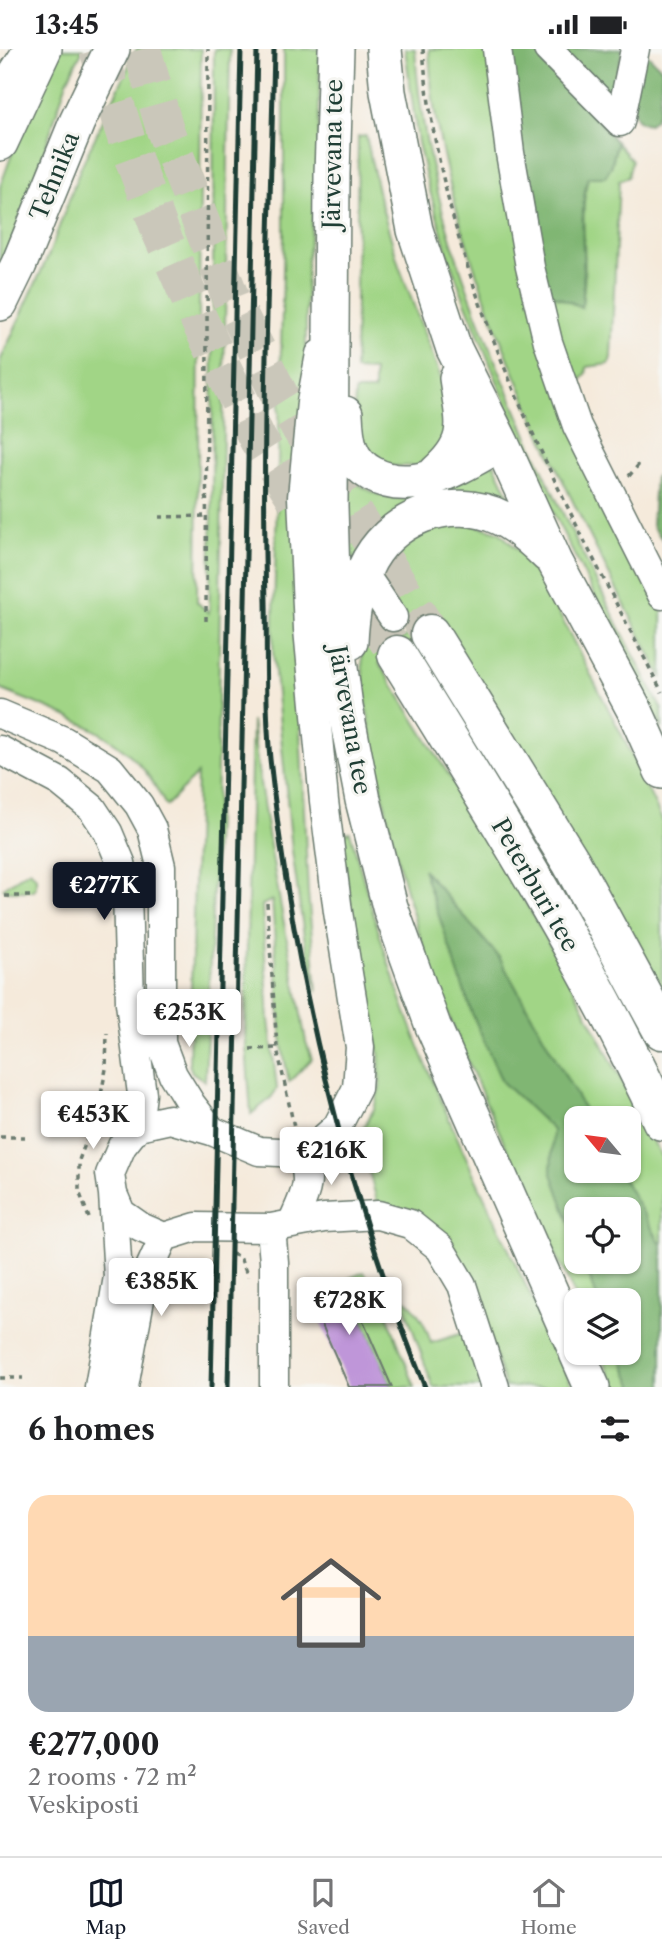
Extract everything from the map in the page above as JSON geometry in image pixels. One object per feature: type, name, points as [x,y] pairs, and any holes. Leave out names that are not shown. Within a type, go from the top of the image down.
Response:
[{"type":"highway","name":"Peterburi tee","points":[[430,634],[571,862],[662,1030]]},
{"type":"highway","name":"Peterburi tee","points":[[397,655],[539,888],[662,1121]]},
{"type":"main road","points":[[0,143],[44,49]]},
{"type":"main road","name":"Tehnika","points":[[0,303],[19,264],[77,122],[112,49]]},
{"type":"main road","name":"Järvevana tee","points":[[336,49],[329,418],[333,614],[345,707],[366,811],[390,907],[433,1026],[564,1324]]},
{"type":"main road","points":[[384,49],[388,92],[415,230],[454,349],[501,443],[555,562],[635,711],[662,771]]},
{"type":"main road","points":[[331,289],[345,407],[346,442],[355,461],[366,471],[384,481],[407,484],[455,468],[501,443]]},
{"type":"main road","points":[[430,477],[445,465],[460,444],[463,433],[464,422],[454,349]]},
{"type":"main road","points":[[345,707],[352,614],[363,574],[386,538],[404,524],[431,511],[452,507],[475,510],[501,517],[532,539],[555,562]]},
{"type":"main road","name":"Järvevana tee","points":[[582,1365],[592,1387]]},
{"type":"street","points":[[0,93],[28,49]]},
{"type":"street","points":[[497,49],[510,153],[527,254],[548,342],[577,426],[662,595]]},
{"type":"street","points":[[548,49],[620,122],[635,49]]},
{"type":"street","points":[[138,1126],[170,1119],[212,1131],[259,1151],[299,1153],[337,1128],[357,1088],[360,1047],[338,912],[324,801],[308,629],[302,497],[311,402],[331,289]]},
{"type":"street","points":[[363,574],[393,617]]},
{"type":"street","points":[[0,714],[64,741],[110,769],[139,805],[152,829],[160,866],[161,1043],[173,1076],[212,1131]]},
{"type":"street","points":[[0,750],[60,782],[92,809],[108,832],[121,863],[127,891],[130,1003],[142,1094],[138,1126],[122,1146],[110,1174],[118,1277],[99,1387]]},
{"type":"street","points":[[274,1387],[274,1262],[281,1225],[304,1195],[308,1178],[307,1167],[299,1153]]},
{"type":"street","points":[[113,1194],[121,1213],[141,1227],[164,1237],[196,1227],[281,1225],[378,1215],[410,1224],[440,1248],[462,1285],[495,1387]]},
{"type":"street","points":[[124,1387],[143,1283],[164,1237]]},
{"type":"path","points":[[206,621],[208,49]]},
{"type":"path","points":[[423,49],[425,83],[440,168],[474,287],[556,486],[662,692]]},
{"type":"path","points":[[159,517],[206,516]]},
{"type":"path","points":[[5,896],[34,896]]},
{"type":"path","points":[[267,903],[277,1048],[299,1153]]},
{"type":"path","points":[[92,1227],[79,1191],[79,1160],[98,1110],[106,1069],[107,1028]]},
{"type":"path","points":[[250,1049],[277,1048]]},
{"type":"path","points":[[0,1137],[28,1137]]},
{"type":"path","points":[[225,1251],[240,1257],[250,1289]]},
{"type":"path","points":[[0,1378],[23,1378]]},
{"type":"green space","points":[[60,49],[83,49],[67,81],[33,185],[0,273],[0,187],[13,151]]},
{"type":"green space","points":[[137,49],[201,49],[197,602],[209,613],[212,515],[214,49],[230,49],[216,819],[205,1081],[192,1072],[189,1064],[197,774],[166,806],[150,778],[136,761],[102,734],[62,714],[0,689],[0,361],[49,254],[81,167]]},
{"type":"green space","points":[[284,49],[320,49],[318,175],[307,261],[305,728],[300,728],[308,893],[317,992],[304,936],[292,851],[273,652],[284,234]]},
{"type":"green space","points":[[405,49],[415,49],[419,96],[436,187],[462,275],[478,318],[548,482],[662,710],[662,729],[539,485],[464,299],[448,255],[426,177],[418,143]]},
{"type":"green space","points":[[429,49],[490,49],[502,156],[605,499],[662,610],[662,678],[558,471],[496,328],[470,254],[449,181],[434,107]]},
{"type":"green space","points":[[504,49],[536,49],[617,143],[611,167],[605,177],[588,177],[583,209],[582,307],[546,292],[531,242],[537,202],[513,134]]},
{"type":"green space","points":[[558,49],[623,49],[612,93],[608,96]]},
{"type":"green space","points":[[642,49],[662,69],[659,110],[649,124],[638,120],[633,110]]},
{"type":"green space","points":[[513,134],[537,202],[531,242],[537,278],[528,227]]},
{"type":"green space","points":[[366,136],[380,200],[399,266],[444,386],[447,437],[423,466],[380,466],[354,430],[355,391],[374,391],[374,371],[355,370],[358,137]]},
{"type":"green space","points":[[617,143],[632,160],[628,177],[619,181],[611,357],[609,364],[587,367],[586,375],[571,390],[556,356],[538,285],[546,292],[581,307],[585,275],[584,209],[588,177],[605,177],[611,167]]},
{"type":"green space","points":[[494,463],[514,506],[498,503],[347,563],[347,478],[383,496],[410,498]]},
{"type":"green space","points":[[655,476],[662,476],[662,539],[652,526]]},
{"type":"green space","points":[[463,522],[499,532],[534,565],[625,741],[662,820],[662,995],[440,624],[379,663],[500,857],[563,968],[635,1106],[564,1106],[564,1183],[641,1183],[641,1118],[662,1158],[662,1387],[615,1387],[606,1365],[641,1365],[641,1288],[571,1288],[565,1274],[641,1274],[641,1197],[564,1197],[564,1272],[452,1024],[429,963],[400,870],[385,807],[364,686],[362,627],[369,591],[398,641],[412,633],[375,577],[388,556],[426,528]]},
{"type":"green space","points":[[252,721],[276,882],[306,1042],[312,1059],[289,1082],[282,1046],[272,900],[262,905],[269,1020],[277,1089],[270,1099],[251,1114],[245,1033]]},
{"type":"green space","points":[[350,832],[387,958],[420,1049],[461,1146],[573,1387],[505,1387],[469,1272],[377,1201],[359,1135],[374,1109],[380,1086],[379,1054],[339,834]]},
{"type":"green space","points":[[423,869],[499,957],[582,1106],[564,1106],[564,1183],[626,1183],[634,1197],[564,1197],[564,1207],[551,1171],[553,1130],[502,1082],[471,1011]]},
{"type":"green space","points":[[30,870],[36,877],[34,891],[7,891],[3,888]]},
{"type":"green space","points":[[641,1209],[662,1246],[662,1387],[634,1387],[624,1365],[641,1365],[641,1288],[594,1288],[588,1274],[641,1274]]},
{"type":"green space","points":[[364,1272],[381,1299],[415,1387],[392,1387],[345,1280]]},
{"type":"green space","points":[[401,1296],[420,1317],[431,1343],[466,1332],[485,1387],[433,1387]]},
{"type":"building","points":[[345,1280],[392,1387],[349,1387],[309,1295]]},
{"type":"tunnel","points":[[98,49],[129,147],[161,233],[200,322],[258,440],[397,655]]},
{"type":"tunnel","points":[[142,49],[165,130],[231,299],[281,398],[430,634]]},
{"type":"railway","points":[[211,1387],[241,49]]},
{"type":"railway","points":[[228,1387],[257,49]]},
{"type":"railway","points":[[274,49],[265,464],[270,759],[293,919],[326,1079],[370,1235],[425,1387]]}]
